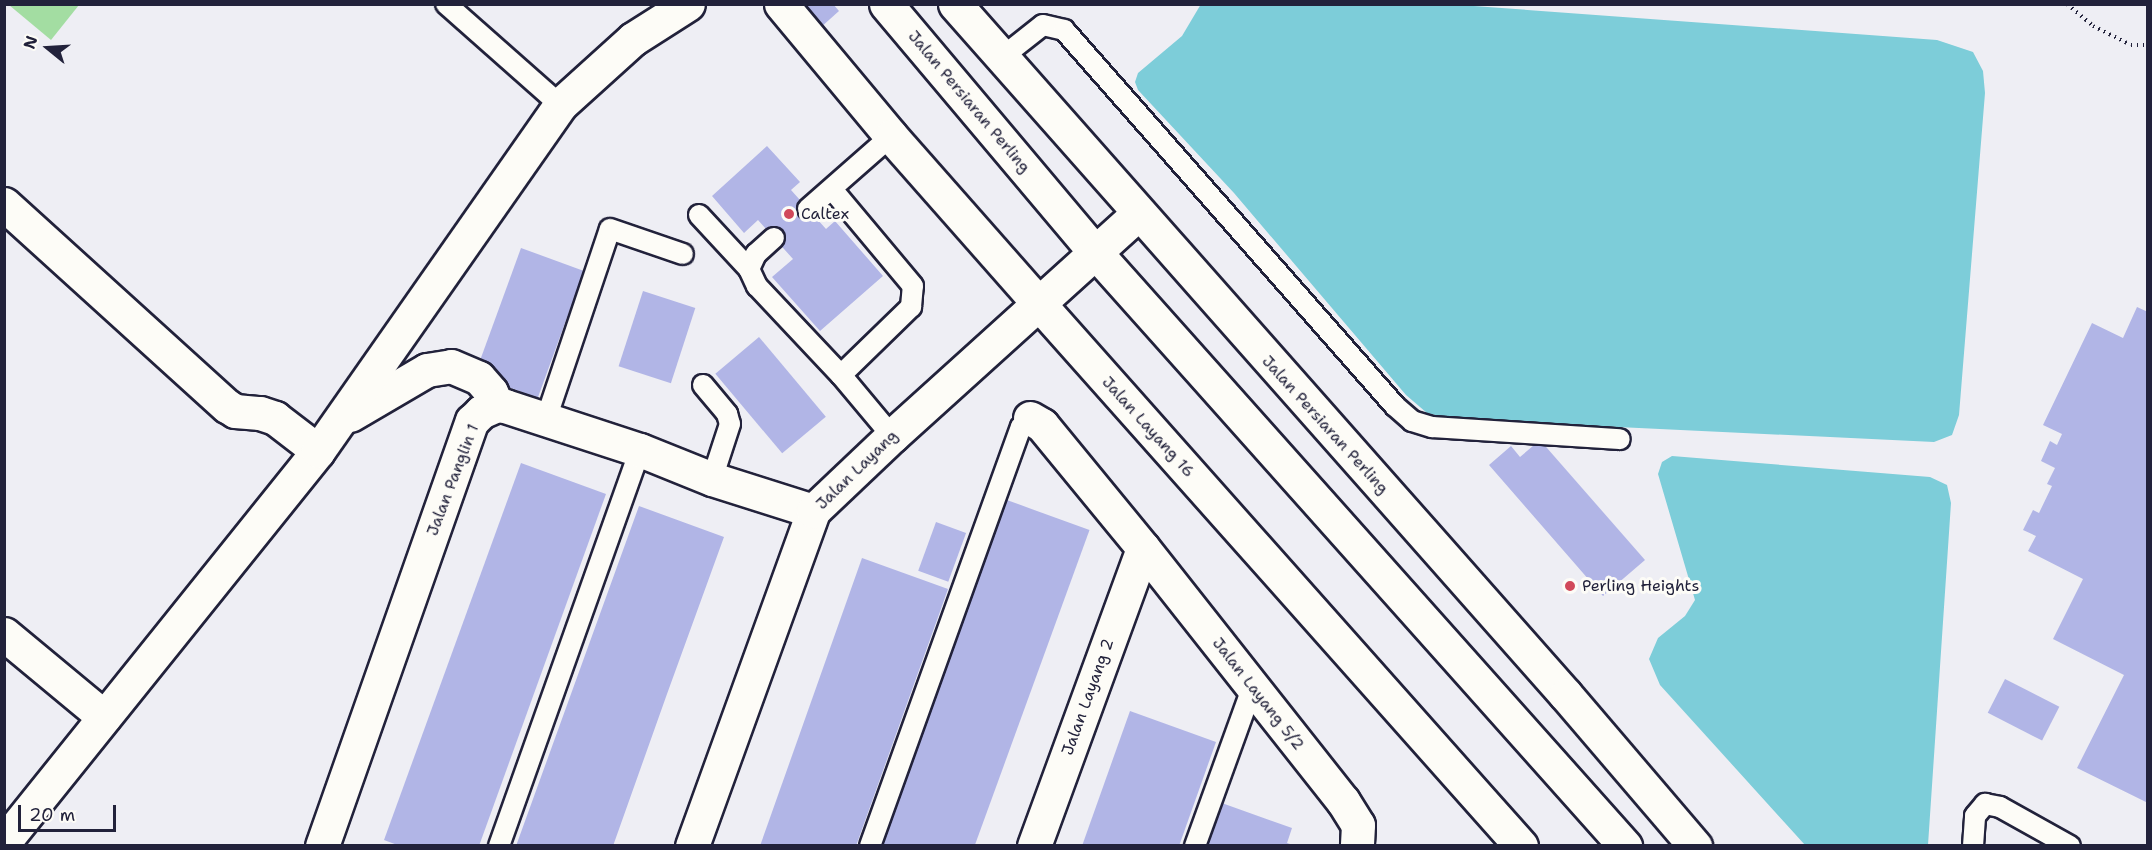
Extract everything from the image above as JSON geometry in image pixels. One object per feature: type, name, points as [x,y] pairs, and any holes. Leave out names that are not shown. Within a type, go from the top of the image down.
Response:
[{"type":"street","points":[[4,842],[318,451],[560,105],[633,39],[688,4]]},
{"type":"street","name":"Jalan Layang 16","points":[[781,4],[891,136],[1521,846]]},
{"type":"street","name":"Jalan Persiaran Perling","points":[[886,4],[1096,253],[1625,846]]},
{"type":"street","name":"Jalan Persiaran Perling","points":[[955,4],[1138,214],[1566,695],[1695,846]]},
{"type":"street","points":[[4,204],[227,406],[235,411],[260,413],[274,418],[318,451]]},
{"type":"street","name":"Jalan Layang","points":[[692,846],[813,511],[892,436],[1040,305],[1138,214]]},
{"type":"street","points":[[340,421],[427,370],[438,366],[451,366],[479,378],[492,392],[497,405],[640,450],[712,479],[813,511]]},
{"type":"street","name":"Jalan Panglin 1","points":[[322,846],[472,421],[481,412],[497,405]]},
{"type":"street","name":"Jalan Layang 5/2","points":[[1030,418],[1042,424],[1343,801],[1358,825],[1357,846]]},
{"type":"street","name":"Jalan Layang 2","points":[[1034,846],[1143,548]]},
{"type":"street","points":[[4,634],[104,717]]},
{"type":"lane","points":[[446,4],[560,105]]},
{"type":"lane","points":[[1001,58],[1036,28],[1043,25],[1064,30],[1395,406],[1412,421],[1432,427],[1620,439]]},
{"type":"lane","points":[[808,209],[891,136]]},
{"type":"lane","points":[[832,189],[913,286],[911,307],[841,375]]},
{"type":"lane","points":[[699,215],[749,269],[756,286],[841,375],[892,436]]},
{"type":"lane","points":[[546,419],[610,230],[683,254]]},
{"type":"lane","points":[[749,269],[756,254],[774,238]]},
{"type":"lane","points":[[703,385],[727,414],[730,424],[712,479]]},
{"type":"lane","points":[[870,846],[1021,428],[1030,418]]},
{"type":"lane","points":[[499,846],[640,450]]},
{"type":"lane","points":[[1195,846],[1253,686]]},
{"type":"lane","points":[[1973,846],[1975,816],[1984,804],[2000,807],[2070,846]]},
{"type":"path","points":[[2067,4],[2093,26],[2131,45],[2148,45]]},
{"type":"green space","points":[[9,5],[79,5],[51,40]]},
{"type":"water","points":[[1201,4],[1460,5],[1937,40],[1973,52],[1983,71],[1985,93],[1959,415],[1952,435],[1934,442],[1452,419],[1427,413],[1406,395],[1234,193],[1138,90],[1135,82],[1138,73],[1182,36]]},
{"type":"water","points":[[1672,456],[1930,477],[1947,485],[1951,503],[1928,845],[1805,845],[1660,685],[1649,659],[1658,638],[1685,616],[1695,600],[1658,474],[1662,462]]},
{"type":"building","points":[[799,4],[833,4],[839,11],[820,28]]},
{"type":"building","points":[[767,146],[800,182],[791,190],[826,229],[835,221],[883,276],[820,331],[772,277],[793,259],[758,220],[744,233],[712,196]]},
{"type":"building","points":[[521,248],[584,271],[538,398],[475,375]]},
{"type":"building","points":[[643,291],[695,308],[671,383],[619,366]]},
{"type":"building","points":[[2137,307],[2148,312],[2148,803],[2077,768],[2124,675],[2053,639],[2083,579],[2028,551],[2036,536],[2023,530],[2033,510],[2039,513],[2052,486],[2047,484],[2055,468],[2041,461],[2050,441],[2057,445],[2062,434],[2043,425],[2092,323],[2123,338]]},
{"type":"building","points":[[759,337],[826,417],[782,453],[715,374]]},
{"type":"building","points":[[1540,440],[1645,560],[1603,596],[1489,465],[1511,446],[1520,457]]},
{"type":"building","points":[[521,463],[606,494],[479,846],[400,846],[384,840]]},
{"type":"building","points":[[1004,499],[1090,530],[975,846],[878,845]]},
{"type":"building","points":[[639,506],[724,537],[613,846],[516,846]]},
{"type":"building","points":[[936,522],[966,533],[948,582],[918,571]]},
{"type":"building","points":[[862,558],[948,589],[856,846],[760,846]]},
{"type":"building","points":[[2005,679],[2059,707],[2042,741],[1988,713]]},
{"type":"building","points":[[1130,711],[1216,742],[1179,846],[1082,846]]},
{"type":"building","points":[[1219,802],[1292,828],[1287,843],[1293,845],[1203,846]]},
{"type":"place","name":"Caltex","points":[[789,214]]},
{"type":"place","name":"Perling Heights","points":[[1570,586]]}]
